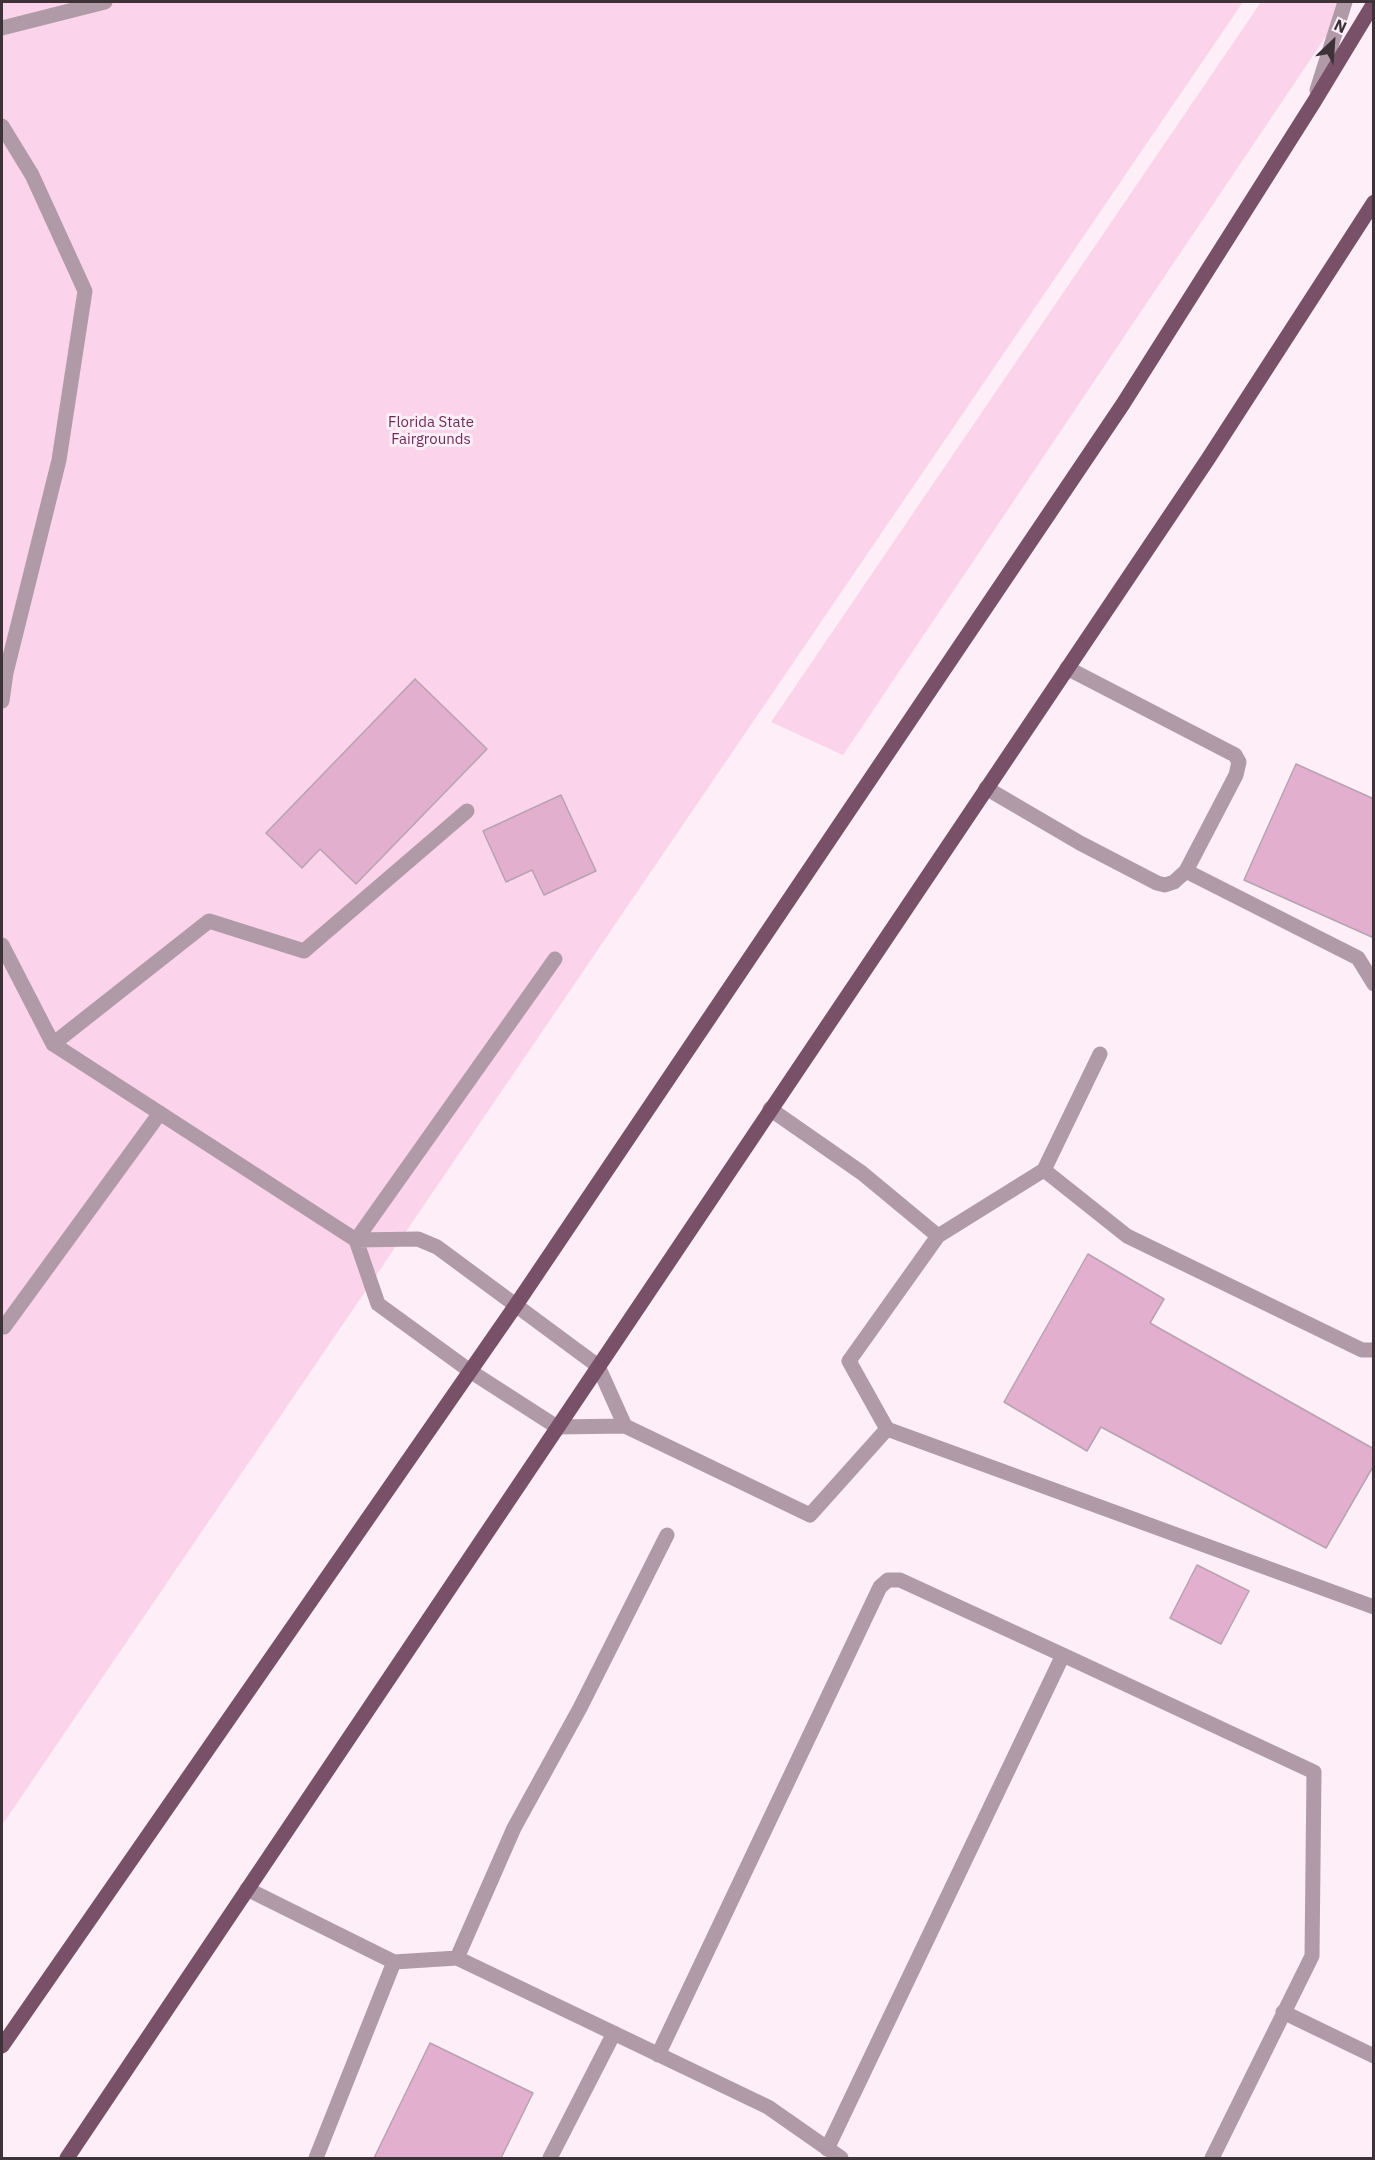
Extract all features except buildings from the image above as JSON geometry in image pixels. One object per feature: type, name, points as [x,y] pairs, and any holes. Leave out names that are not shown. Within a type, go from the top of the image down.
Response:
[{"type":"main road","points":[[2,2046],[516,1305],[1123,404],[1374,3]]},
{"type":"main road","points":[[67,2158],[1214,449],[1374,202]]},
{"type":"lane","points":[[2,28],[105,2]]},
{"type":"lane","points":[[1314,102],[1345,2]]},
{"type":"lane","points":[[2,126],[32,175],[85,291],[59,460],[6,673],[2,701]]},
{"type":"lane","points":[[986,788],[1080,843],[1157,883],[1165,885],[1174,882],[1186,871],[1236,776],[1239,762],[1234,755],[1067,668]]},
{"type":"lane","points":[[53,1044],[209,921],[304,951],[467,811]]},
{"type":"lane","points":[[1186,871],[1358,958],[1374,984]]},
{"type":"lane","points":[[2,945],[53,1044],[356,1240],[418,1239],[437,1247],[598,1366],[626,1426]]},
{"type":"lane","points":[[356,1240],[555,959]]},
{"type":"lane","points":[[1100,1054],[1044,1170],[938,1236],[849,1361],[887,1428],[1374,1607]]},
{"type":"lane","points":[[771,1109],[862,1173],[938,1236]]},
{"type":"lane","points":[[4,1327],[160,1113]]},
{"type":"lane","points":[[1044,1170],[1127,1236],[1362,1350],[1374,1350]]},
{"type":"lane","points":[[356,1240],[378,1304],[470,1371],[557,1427],[626,1426],[810,1515],[887,1428]]},
{"type":"lane","points":[[458,1958],[514,1828],[580,1708],[667,1536]]},
{"type":"lane","points":[[658,2055],[880,1587],[888,1580],[900,1580],[1314,1772],[1312,1956],[1212,2158]]},
{"type":"lane","points":[[827,2149],[1063,1655]]},
{"type":"lane","points":[[247,1889],[394,1962],[458,1958],[768,2107],[841,2158]]},
{"type":"lane","points":[[316,2158],[394,1962]]},
{"type":"lane","points":[[1283,2012],[1374,2056]]},
{"type":"lane","points":[[550,2158],[614,2033]]},
{"type":"green space","name":"Florida State Fairgrounds","points":[[2,2],[1243,2],[2,1825]]},
{"type":"green space","points":[[1261,2],[1349,2],[843,755],[771,722]]}]
